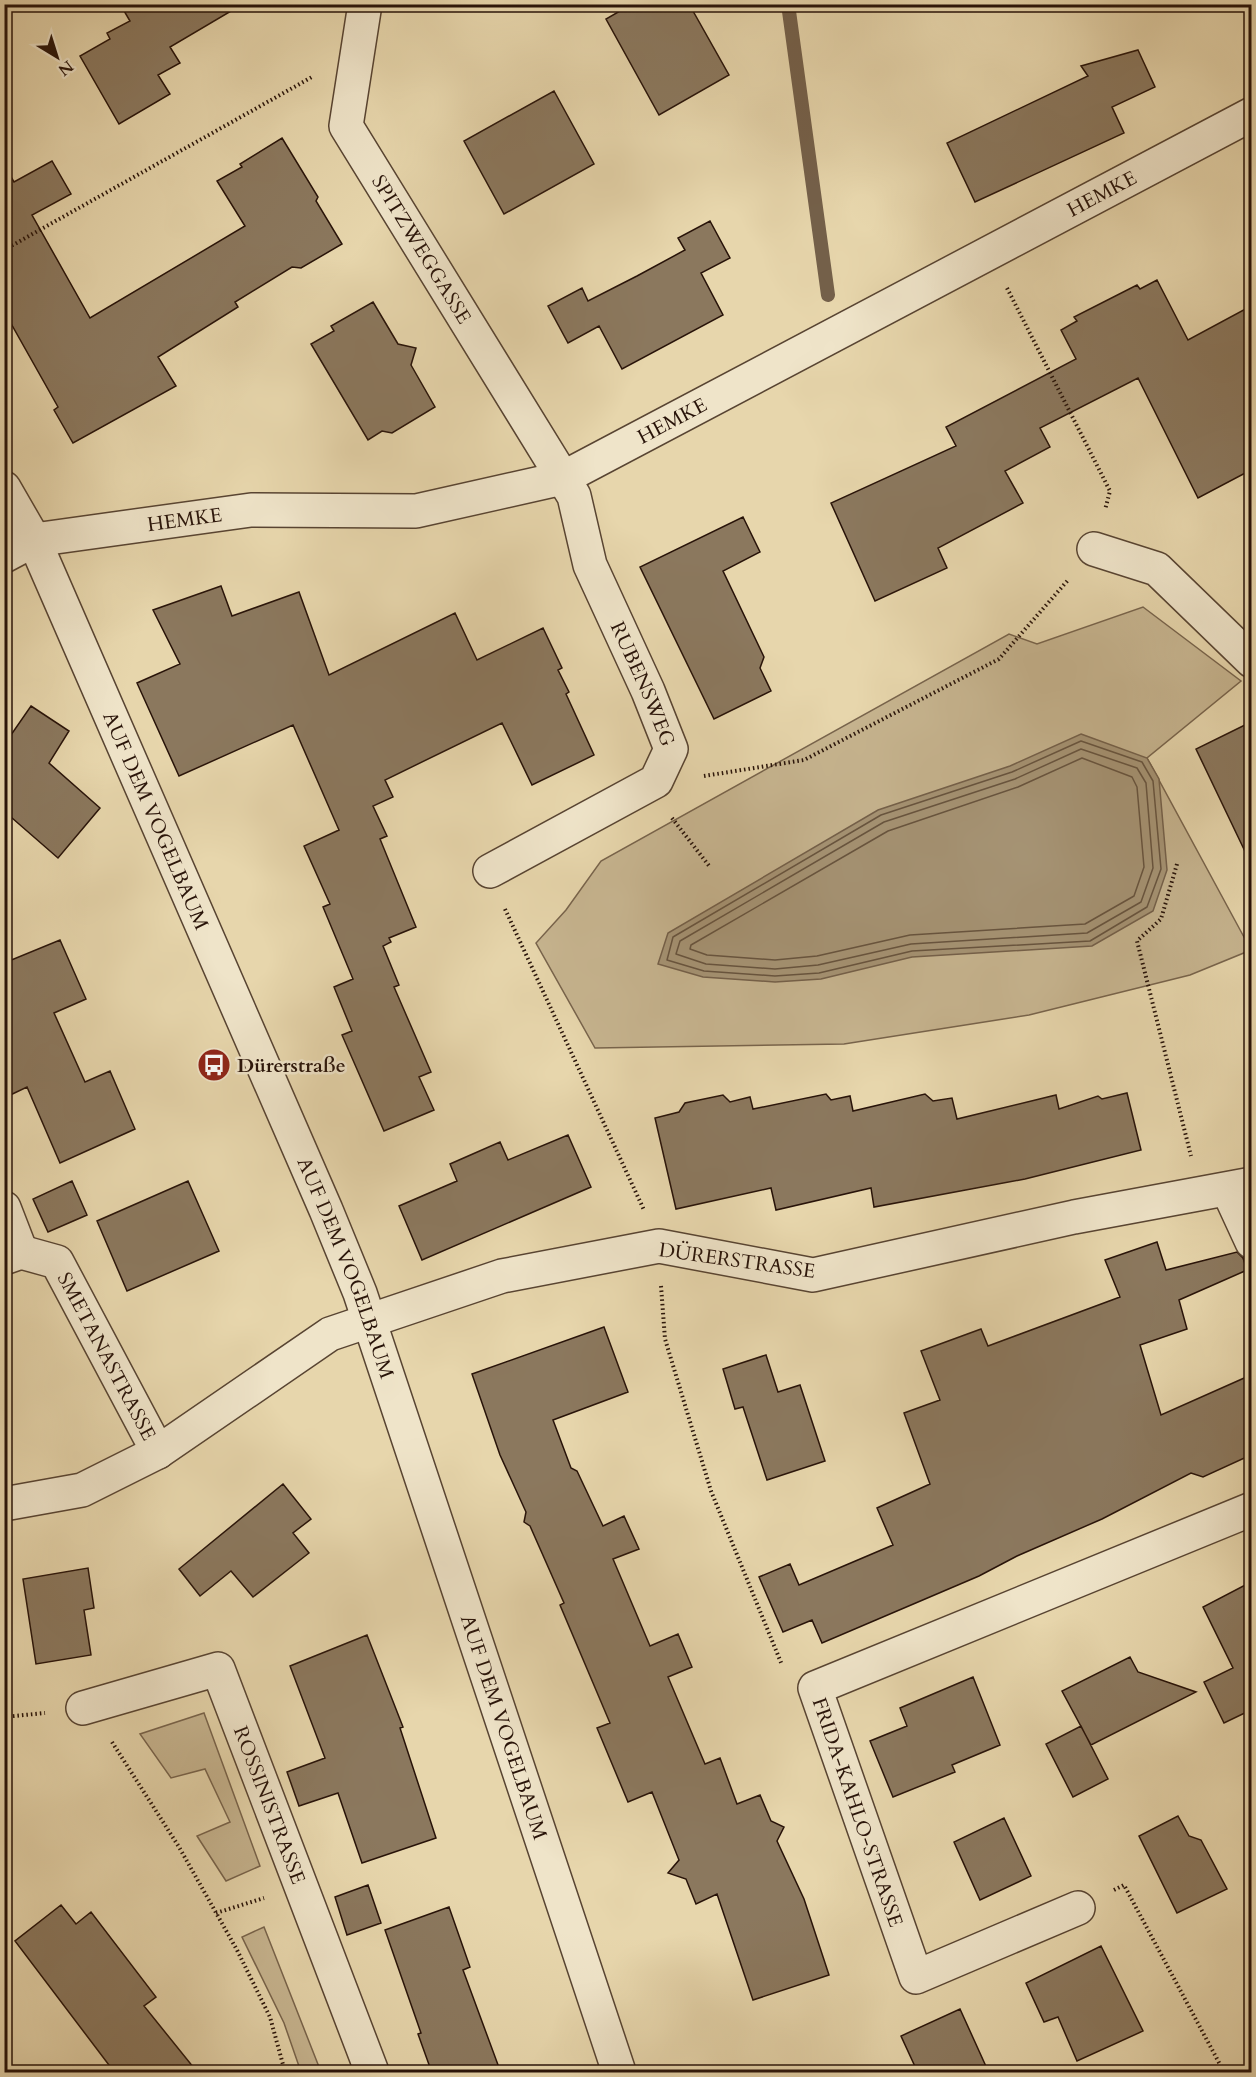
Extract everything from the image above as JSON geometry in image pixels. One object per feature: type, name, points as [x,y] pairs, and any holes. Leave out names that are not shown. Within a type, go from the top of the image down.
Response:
[{"type":"street","name":"SPITZWEGGASSE","points":[[365,4],[346,126],[563,478]]},
{"type":"street","name":"HEMKE","points":[[34,540],[251,510],[416,511],[563,478],[1251,114]]},
{"type":"street","name":"RUBENSWEG","points":[[490,871],[656,781],[671,749],[648,691],[590,565],[574,496],[563,478]]},
{"type":"street","name":"AUF DEM VOGELBAUM","points":[[4,489],[34,540],[326,1210],[368,1322],[619,2073]]},
{"type":"street","points":[[4,556],[34,540]]},
{"type":"street","points":[[1094,549],[1157,569],[1251,661]]},
{"type":"street","points":[[1227,1190],[1251,1242]]},
{"type":"street","name":"DÜRERSTRASSE","points":[[368,1322],[502,1276],[658,1246],[813,1275],[1074,1217],[1227,1190]]},
{"type":"street","name":"SMETANASTRASSE","points":[[4,1208],[13,1255],[57,1262],[158,1452]]},
{"type":"street","name":"SMETANASTRASSE","points":[[4,1504],[82,1490],[158,1452],[330,1334],[368,1322]]},
{"type":"street","name":"FRIDA-KAHLO-STRASSE","points":[[1078,1908],[916,1977],[815,1688],[1251,1509]]},
{"type":"street","name":"ROSSINISTRASSE","points":[[83,1708],[218,1669],[372,2073]]},
{"type":"path","points":[[4,250],[358,51]]},
{"type":"path","points":[[647,785],[804,760],[999,659],[1094,549],[1110,491],[989,253]]},
{"type":"path","points":[[692,845],[710,867]]},
{"type":"path","points":[[1177,864],[1161,919],[1137,940],[1227,1190]]},
{"type":"path","points":[[490,871],[513,930],[658,1246],[665,1339],[711,1491],[781,1664],[815,1688]]},
{"type":"path","points":[[83,1708],[119,1751],[216,1913],[270,2017],[285,2073]]},
{"type":"path","points":[[1078,1908],[1124,1885],[1224,2073]]},
{"type":"path","points":[[216,1913],[301,1887]]},
{"type":"shaded area","points":[[1143,607],[1241,681],[1147,758],[1251,950],[1190,975],[1029,1015],[844,1044],[595,1048],[536,943],[566,910],[601,861],[1009,634],[1037,644]]},
{"type":"shaded area","points":[[204,1713],[260,1866],[226,1881],[197,1836],[230,1822],[205,1769],[171,1778],[140,1734]]},
{"type":"shaded area","points":[[264,1927],[321,2072],[301,2072],[284,2023],[242,1937]]},
{"type":"water","points":[[1081,734],[1147,758],[1159,779],[1167,870],[1153,911],[1092,946],[912,957],[821,979],[775,982],[703,977],[658,964],[668,933],[878,810],[1010,766]]},
{"type":"building","points":[[120,4],[243,4],[170,47],[180,63],[158,75],[170,94],[119,124],[80,56],[110,39],[107,33],[130,21]]},
{"type":"building","points":[[632,4],[689,4],[729,75],[659,115],[606,19]]},
{"type":"building","points":[[1138,50],[1155,87],[1112,107],[1124,133],[975,202],[947,143],[1088,76],[1081,66]]},
{"type":"building","points":[[554,91],[594,164],[504,214],[464,141]]},
{"type":"building","points":[[282,138],[318,197],[316,201],[342,244],[301,268],[292,267],[235,302],[238,307],[158,357],[176,386],[73,443],[54,410],[58,407],[4,311],[4,165],[14,182],[52,161],[71,194],[32,215],[90,318],[245,226],[217,181],[242,167],[240,164]]},
{"type":"building","points":[[710,221],[730,258],[701,273],[723,315],[622,369],[599,326],[568,343],[548,306],[582,288],[588,301],[637,276],[685,250],[678,238]]},
{"type":"building","points":[[1157,280],[1188,340],[1251,306],[1251,470],[1198,498],[1138,378],[1040,428],[1050,447],[1005,471],[1023,503],[938,548],[947,568],[875,601],[831,503],[956,446],[946,427],[1076,359],[1061,330],[1077,321],[1074,317],[1137,285],[1140,289]]},
{"type":"building","points":[[373,302],[398,344],[416,348],[411,365],[435,407],[392,433],[382,431],[368,440],[311,344],[334,331],[331,326]]},
{"type":"building","points":[[743,517],[760,552],[723,571],[764,657],[760,668],[771,691],[714,719],[640,567]]},
{"type":"building","points":[[221,586],[232,616],[299,592],[329,675],[455,613],[477,660],[543,628],[562,668],[558,670],[569,692],[566,694],[594,755],[532,785],[502,723],[385,780],[393,797],[373,806],[387,836],[380,839],[416,927],[389,938],[391,942],[383,946],[399,985],[394,987],[431,1072],[419,1077],[434,1110],[384,1131],[342,1035],[352,1031],[334,987],[353,979],[323,907],[330,904],[304,846],[339,830],[293,725],[179,776],[137,683],[180,664],[153,610]]},
{"type":"building","points":[[31,706],[69,731],[49,763],[100,808],[58,858],[4,811],[4,745]]},
{"type":"building","points":[[1251,722],[1251,864],[1196,749]]},
{"type":"building","points":[[60,940],[86,999],[54,1013],[85,1082],[110,1071],[135,1129],[60,1163],[27,1087],[4,1098],[4,963]]},
{"type":"building","points":[[1127,1093],[1141,1150],[1025,1179],[874,1207],[871,1188],[776,1210],[771,1188],[676,1209],[655,1118],[679,1112],[685,1103],[723,1095],[730,1102],[750,1097],[753,1109],[826,1094],[831,1100],[850,1096],[853,1111],[925,1094],[933,1101],[952,1098],[957,1119],[1056,1095],[1059,1109],[1098,1096],[1102,1099]]},
{"type":"building","points":[[568,1135],[591,1187],[422,1260],[399,1206],[457,1181],[450,1164],[500,1142],[508,1160]]},
{"type":"building","points":[[72,1181],[87,1215],[48,1232],[33,1199]]},
{"type":"building","points":[[188,1181],[219,1251],[127,1291],[97,1221]]},
{"type":"building","points":[[1157,1242],[1166,1270],[1237,1252],[1243,1258],[1247,1270],[1179,1300],[1187,1329],[1140,1345],[1161,1415],[1251,1375],[1251,1455],[1203,1477],[1191,1473],[1102,1519],[1017,1556],[979,1576],[822,1643],[812,1620],[783,1632],[759,1577],[790,1564],[799,1585],[893,1545],[877,1508],[930,1484],[904,1413],[940,1400],[921,1351],[981,1329],[988,1346],[1120,1297],[1105,1260]]},
{"type":"building","points":[[604,1327],[628,1392],[553,1420],[571,1468],[577,1471],[603,1526],[624,1516],[639,1549],[613,1559],[650,1646],[678,1634],[692,1667],[668,1677],[705,1764],[720,1758],[737,1804],[760,1795],[771,1821],[784,1827],[777,1841],[804,1899],[829,1975],[753,2000],[717,1894],[696,1904],[686,1879],[668,1873],[679,1860],[652,1792],[628,1802],[597,1728],[610,1723],[560,1605],[564,1603],[530,1526],[524,1522],[526,1512],[500,1455],[472,1374]]},
{"type":"building","points":[[766,1355],[778,1392],[800,1385],[825,1461],[767,1480],[743,1407],[735,1409],[723,1369]]},
{"type":"building","points":[[283,1484],[311,1519],[293,1533],[309,1553],[253,1597],[231,1571],[200,1596],[179,1569]]},
{"type":"building","points":[[88,1568],[94,1608],[84,1610],[91,1655],[36,1664],[23,1579]]},
{"type":"building","points":[[1251,1582],[1251,1710],[1224,1723],[1204,1682],[1233,1668],[1203,1607]]},
{"type":"building","points":[[367,1635],[403,1727],[400,1728],[436,1838],[362,1863],[338,1793],[299,1806],[287,1772],[325,1758],[290,1666]]},
{"type":"building","points":[[1130,1657],[1138,1672],[1196,1692],[1091,1745],[1062,1691]]},
{"type":"building","points":[[973,1677],[1000,1745],[952,1765],[955,1772],[893,1797],[870,1741],[907,1726],[900,1708]]},
{"type":"building","points":[[1081,1726],[1108,1779],[1073,1797],[1046,1744]]},
{"type":"building","points":[[1178,1816],[1189,1836],[1201,1840],[1227,1889],[1177,1913],[1139,1836]]},
{"type":"building","points":[[1004,1818],[1031,1876],[980,1900],[954,1842]]},
{"type":"building","points":[[368,1885],[381,1923],[347,1935],[335,1897]]},
{"type":"building","points":[[61,1905],[76,1924],[91,1912],[156,1997],[144,2006],[198,2073],[115,2073],[15,1941]]},
{"type":"building","points":[[449,1907],[470,1967],[463,1970],[501,2073],[432,2073],[418,2034],[421,2033],[385,1930]]},
{"type":"building","points":[[1101,1946],[1143,2031],[1077,2061],[1058,2017],[1044,2022],[1026,1983]]},
{"type":"building","points":[[960,2009],[989,2073],[918,2073],[901,2036]]},
{"type":"waterway","points":[[788,4],[828,295]]},
{"type":"place","name":"Dürerstraße","points":[[214,1065]]}]
